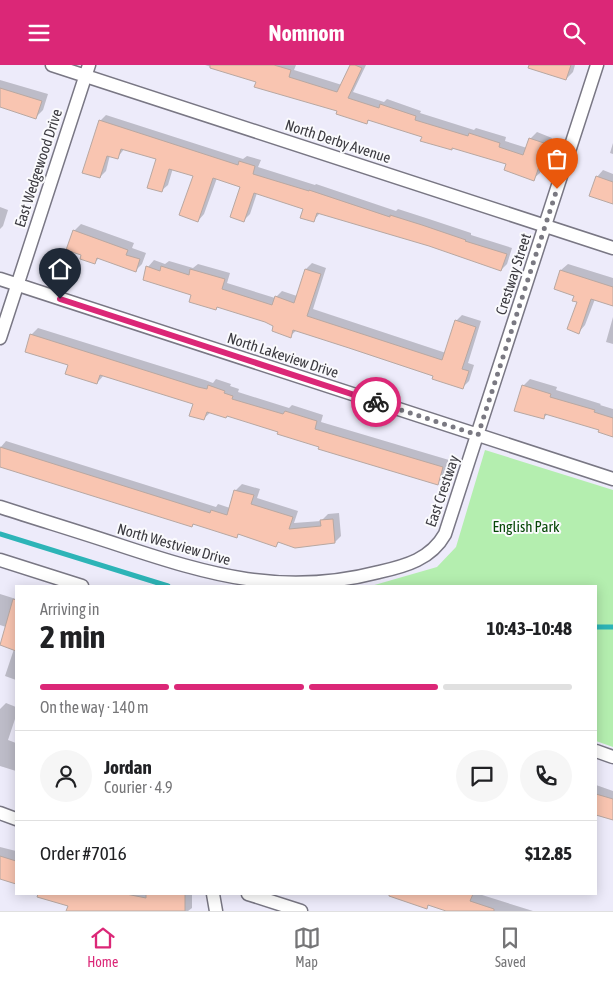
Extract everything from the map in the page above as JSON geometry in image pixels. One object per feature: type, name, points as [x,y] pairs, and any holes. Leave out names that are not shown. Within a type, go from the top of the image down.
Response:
[{"type":"street","name":"North Derby Avenue","points":[[52,65],[87,70],[613,247]]},
{"type":"street","name":"Crestway Street","points":[[478,435],[598,65]]},
{"type":"street","name":"East Wedgewood Drive","points":[[0,339],[87,70]]},
{"type":"street","name":"North Lakeview Drive","points":[[0,279],[613,479]]},
{"type":"street","name":"East Crestway","points":[[430,553],[440,544],[446,534],[478,435]]},
{"type":"street","name":"North Westview Drive","points":[[0,507],[191,568],[234,578],[269,582],[317,583],[353,579],[418,560],[430,553]]},
{"type":"street","points":[[0,560],[79,585]]},
{"type":"street","points":[[597,751],[613,757]]},
{"type":"street","points":[[0,813],[15,819]]},
{"type":"street","points":[[213,895],[216,911]]},
{"type":"street","points":[[251,895],[301,911]]},
{"type":"green space","name":"English Park","points":[[485,450],[613,490],[613,747],[597,741],[597,585],[374,585],[437,567],[456,547]]},
{"type":"building","points":[[210,65],[274,65],[291,70],[289,77],[337,92],[350,65],[355,65],[362,68],[348,98],[379,108],[380,104],[416,116],[415,120],[468,136],[469,133],[500,143],[499,147],[523,155],[529,138],[547,144],[534,181],[504,170],[506,164],[452,148],[452,150],[420,141],[422,137],[368,120],[367,124],[336,114],[337,111],[254,87],[256,82],[210,68]]},
{"type":"building","points":[[529,65],[571,65],[566,80],[528,68]]},
{"type":"building","points":[[0,88],[42,101],[36,119],[0,107]]},
{"type":"building","points":[[99,120],[238,165],[239,161],[255,166],[253,174],[309,190],[390,217],[390,215],[422,225],[507,254],[501,271],[429,246],[317,213],[314,222],[300,218],[303,209],[254,193],[244,222],[230,217],[240,187],[213,178],[198,222],[179,215],[193,176],[169,169],[162,192],[147,188],[156,159],[121,149],[118,159],[107,156],[100,178],[82,173]]},
{"type":"building","points":[[596,176],[613,182],[613,204],[589,196]]},
{"type":"building","points":[[73,230],[128,250],[126,255],[140,259],[136,272],[97,258],[95,264],[80,259],[81,255],[66,250]]},
{"type":"building","points":[[146,266],[160,271],[161,266],[189,275],[190,269],[225,279],[222,289],[272,305],[275,296],[294,303],[305,269],[321,274],[307,316],[442,360],[455,320],[476,327],[462,369],[469,371],[463,389],[432,379],[433,376],[293,330],[291,338],[272,331],[273,326],[265,322],[217,307],[216,310],[189,302],[191,295],[143,280]]},
{"type":"building","points":[[560,270],[613,287],[613,306],[591,299],[579,334],[567,329],[577,302],[572,301],[574,296],[554,289]]},
{"type":"building","points":[[30,334],[198,387],[207,389],[208,385],[225,391],[224,393],[233,396],[232,399],[283,414],[285,411],[317,421],[315,429],[443,467],[438,485],[318,449],[319,447],[277,434],[278,432],[227,416],[226,418],[207,412],[204,420],[189,416],[193,404],[100,375],[97,384],[65,374],[68,365],[25,352]]},
{"type":"building","points":[[522,385],[551,394],[550,397],[595,410],[594,412],[613,418],[613,437],[598,432],[599,430],[545,414],[544,419],[514,411]]},
{"type":"building","points":[[0,447],[210,513],[211,510],[227,515],[234,490],[254,495],[251,504],[293,517],[289,529],[321,526],[320,520],[333,519],[335,543],[295,548],[278,542],[276,547],[238,534],[237,538],[193,524],[192,527],[0,467]]},
{"type":"building","points":[[13,599],[15,600],[15,651],[0,645]]},
{"type":"building","points":[[597,794],[613,799],[613,820],[597,815]]},
{"type":"building","points":[[0,856],[15,861],[15,884],[0,879]]},
{"type":"building","points":[[38,895],[131,895],[146,898],[146,895],[185,895],[185,911],[66,911],[68,906],[37,897]]},
{"type":"building","points":[[473,895],[470,901],[494,909],[494,911],[446,911],[428,905],[427,909],[389,896]]},
{"type":"waterway","points":[[0,534],[165,585]]},
{"type":"waterway","points":[[597,627],[613,627]]},
{"type":"way so far","points":[[376,402],[478,435],[557,189]]},
{"type":"route","points":[[60,299],[376,402]]}]
